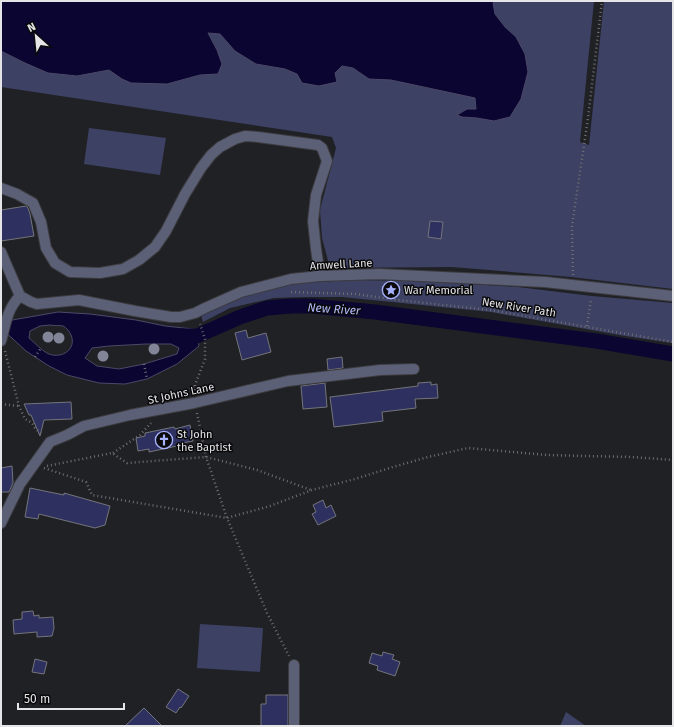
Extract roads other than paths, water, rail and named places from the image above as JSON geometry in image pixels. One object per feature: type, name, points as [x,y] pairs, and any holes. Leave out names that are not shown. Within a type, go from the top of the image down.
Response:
[{"type":"street","points":[[1,188],[17,194],[33,203],[41,222],[46,248],[55,263],[70,272],[100,273],[123,269],[140,260],[155,247],[166,231],[201,168],[211,155],[220,147],[235,139],[245,136],[258,136],[318,146],[322,148],[326,161],[316,195],[313,221],[320,276]]},
{"type":"street","points":[[1,252],[20,296],[14,302],[10,310],[2,344]]},
{"type":"street","name":"Amwell Lane","points":[[20,296],[37,304],[79,300],[164,316],[180,317],[196,313],[241,292],[291,279],[320,276],[379,274],[545,282],[673,296]]},
{"type":"street","name":"St Johns Lane","points":[[1,523],[20,484],[50,442],[84,426],[130,415],[194,403],[288,381],[380,370],[414,369]]},
{"type":"street","points":[[294,665],[294,726]]},
{"type":"waterway","name":"New River","points":[[177,336],[197,336],[240,317],[267,308],[312,306],[375,312],[596,341],[673,354]]},
{"type":"place","name":"War Memorial","points":[[391,290]]},
{"type":"place","name":"St John the Baptist","points":[[164,440]]}]
